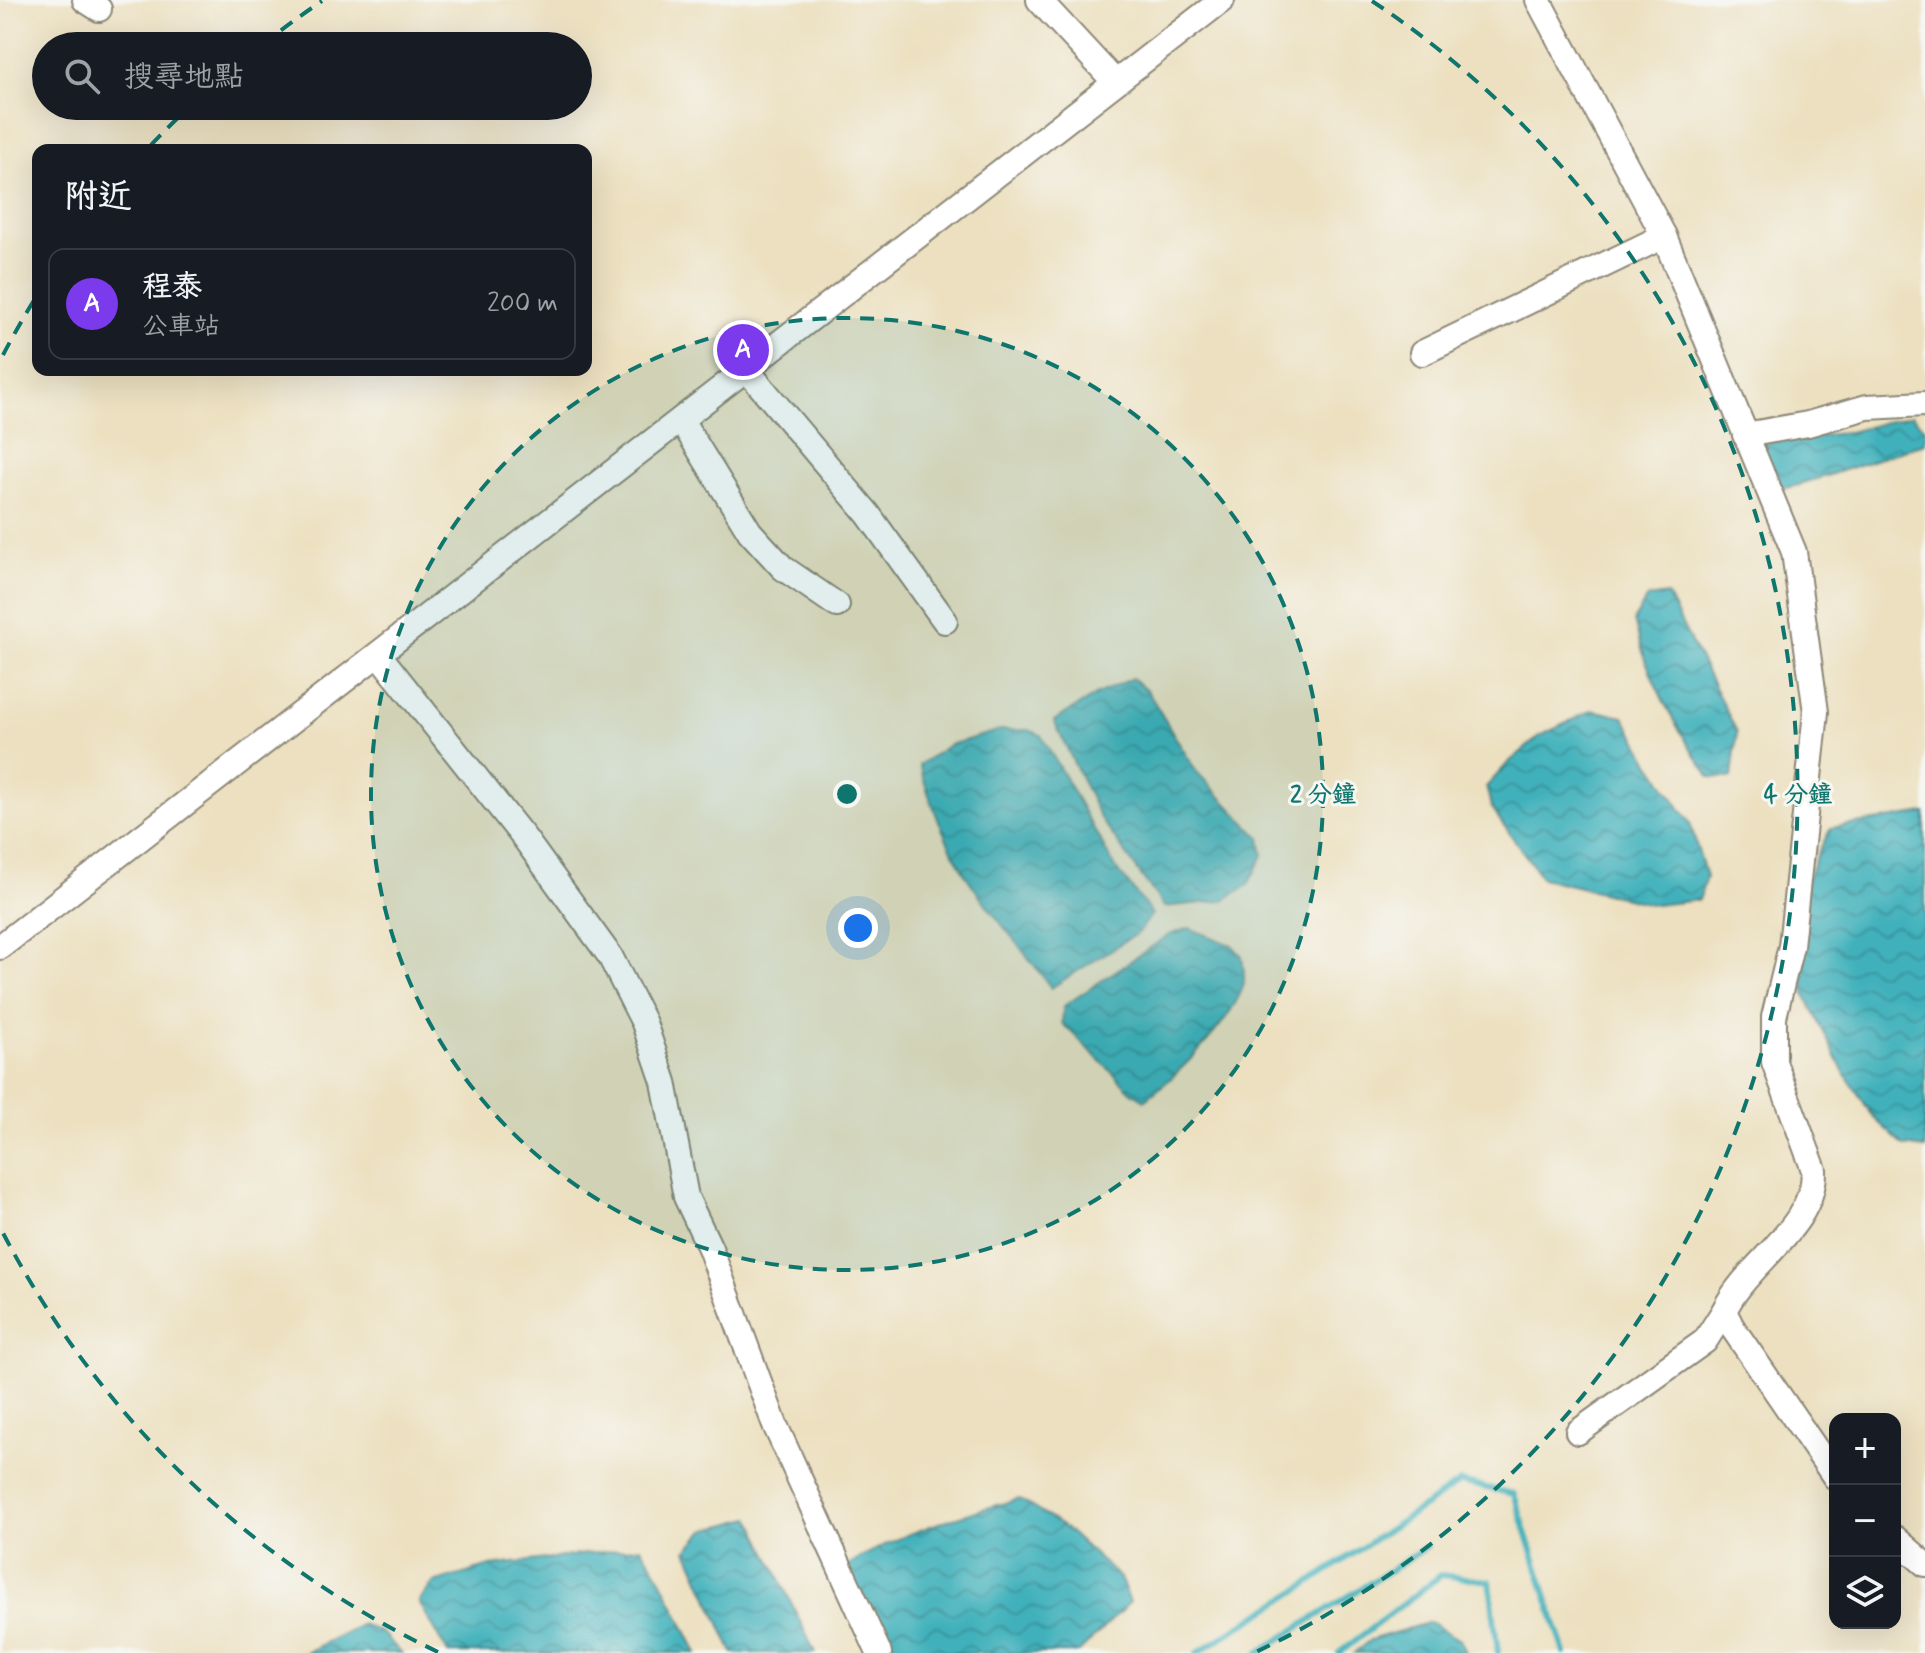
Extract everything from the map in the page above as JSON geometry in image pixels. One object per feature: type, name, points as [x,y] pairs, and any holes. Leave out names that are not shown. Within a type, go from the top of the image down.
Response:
[{"type":"street","points":[[1039,0],[1115,82]]},
{"type":"street","points":[[0,947],[1222,0]]},
{"type":"street","points":[[1538,0],[1664,236],[1794,552],[1816,712],[1791,946],[1774,1017],[1774,1062],[1814,1170],[1815,1188],[1796,1221],[1733,1291],[1705,1341],[1578,1432]]},
{"type":"street","points":[[1422,353],[1664,236]]},
{"type":"street","points":[[747,370],[868,514],[945,621]]},
{"type":"street","points":[[1745,435],[1808,424],[1867,407],[1925,404]]},
{"type":"street","points":[[681,420],[750,532],[783,568],[837,605]]},
{"type":"street","points":[[379,655],[525,839],[610,956],[637,1010],[664,1082],[686,1197],[710,1248],[775,1425],[879,1653]]},
{"type":"street","points":[[1724,1311],[1829,1468]]},
{"type":"street","points":[[1901,1543],[1925,1564]]},
{"type":"water","points":[[1912,415],[1925,429],[1925,443],[1799,485],[1765,492],[1751,464],[1763,443],[1849,432]]},
{"type":"water","points":[[1667,595],[1737,732],[1732,778],[1710,777],[1674,721],[1647,663],[1634,620],[1647,598]]},
{"type":"water","points":[[1132,678],[1148,692],[1196,771],[1260,838],[1263,855],[1248,885],[1222,901],[1164,907],[1100,818],[1054,721],[1096,695]]},
{"type":"water","points":[[1592,710],[1624,717],[1690,823],[1706,877],[1699,900],[1655,905],[1542,878],[1492,809],[1486,787],[1508,763],[1540,736]]},
{"type":"water","points":[[1001,730],[1029,730],[1041,735],[1115,867],[1152,914],[1139,932],[1051,988],[984,902],[957,860],[942,829],[919,765],[949,745]]},
{"type":"water","points":[[1925,813],[1925,1149],[1904,1146],[1874,1118],[1842,1069],[1805,994],[1794,913],[1831,828]]},
{"type":"water","points":[[1189,928],[1232,945],[1242,956],[1243,987],[1214,1033],[1186,1064],[1145,1100],[1132,1092],[1062,1023],[1064,1006],[1169,935]]},
{"type":"water","points":[[1019,1499],[1064,1527],[1120,1578],[1130,1602],[1078,1653],[871,1653],[846,1566],[930,1526]]},
{"type":"water","points":[[751,1518],[815,1653],[733,1653],[687,1550],[705,1530]]},
{"type":"water","points":[[641,1547],[658,1573],[697,1653],[448,1653],[419,1602],[433,1583],[490,1566]]},
{"type":"water","points":[[1430,1622],[1461,1641],[1465,1653],[1354,1653],[1370,1640]]},
{"type":"water","points":[[362,1624],[382,1633],[401,1653],[305,1653]]},
{"type":"waterway","points":[[1197,1653],[1303,1587],[1460,1482],[1514,1494],[1565,1653]]},
{"type":"waterway","points":[[1258,1653],[1427,1547]]},
{"type":"waterway","points":[[1339,1653],[1441,1575],[1490,1581],[1498,1653]]},
{"type":"place","name":"程泰","points":[[743,350]]}]
